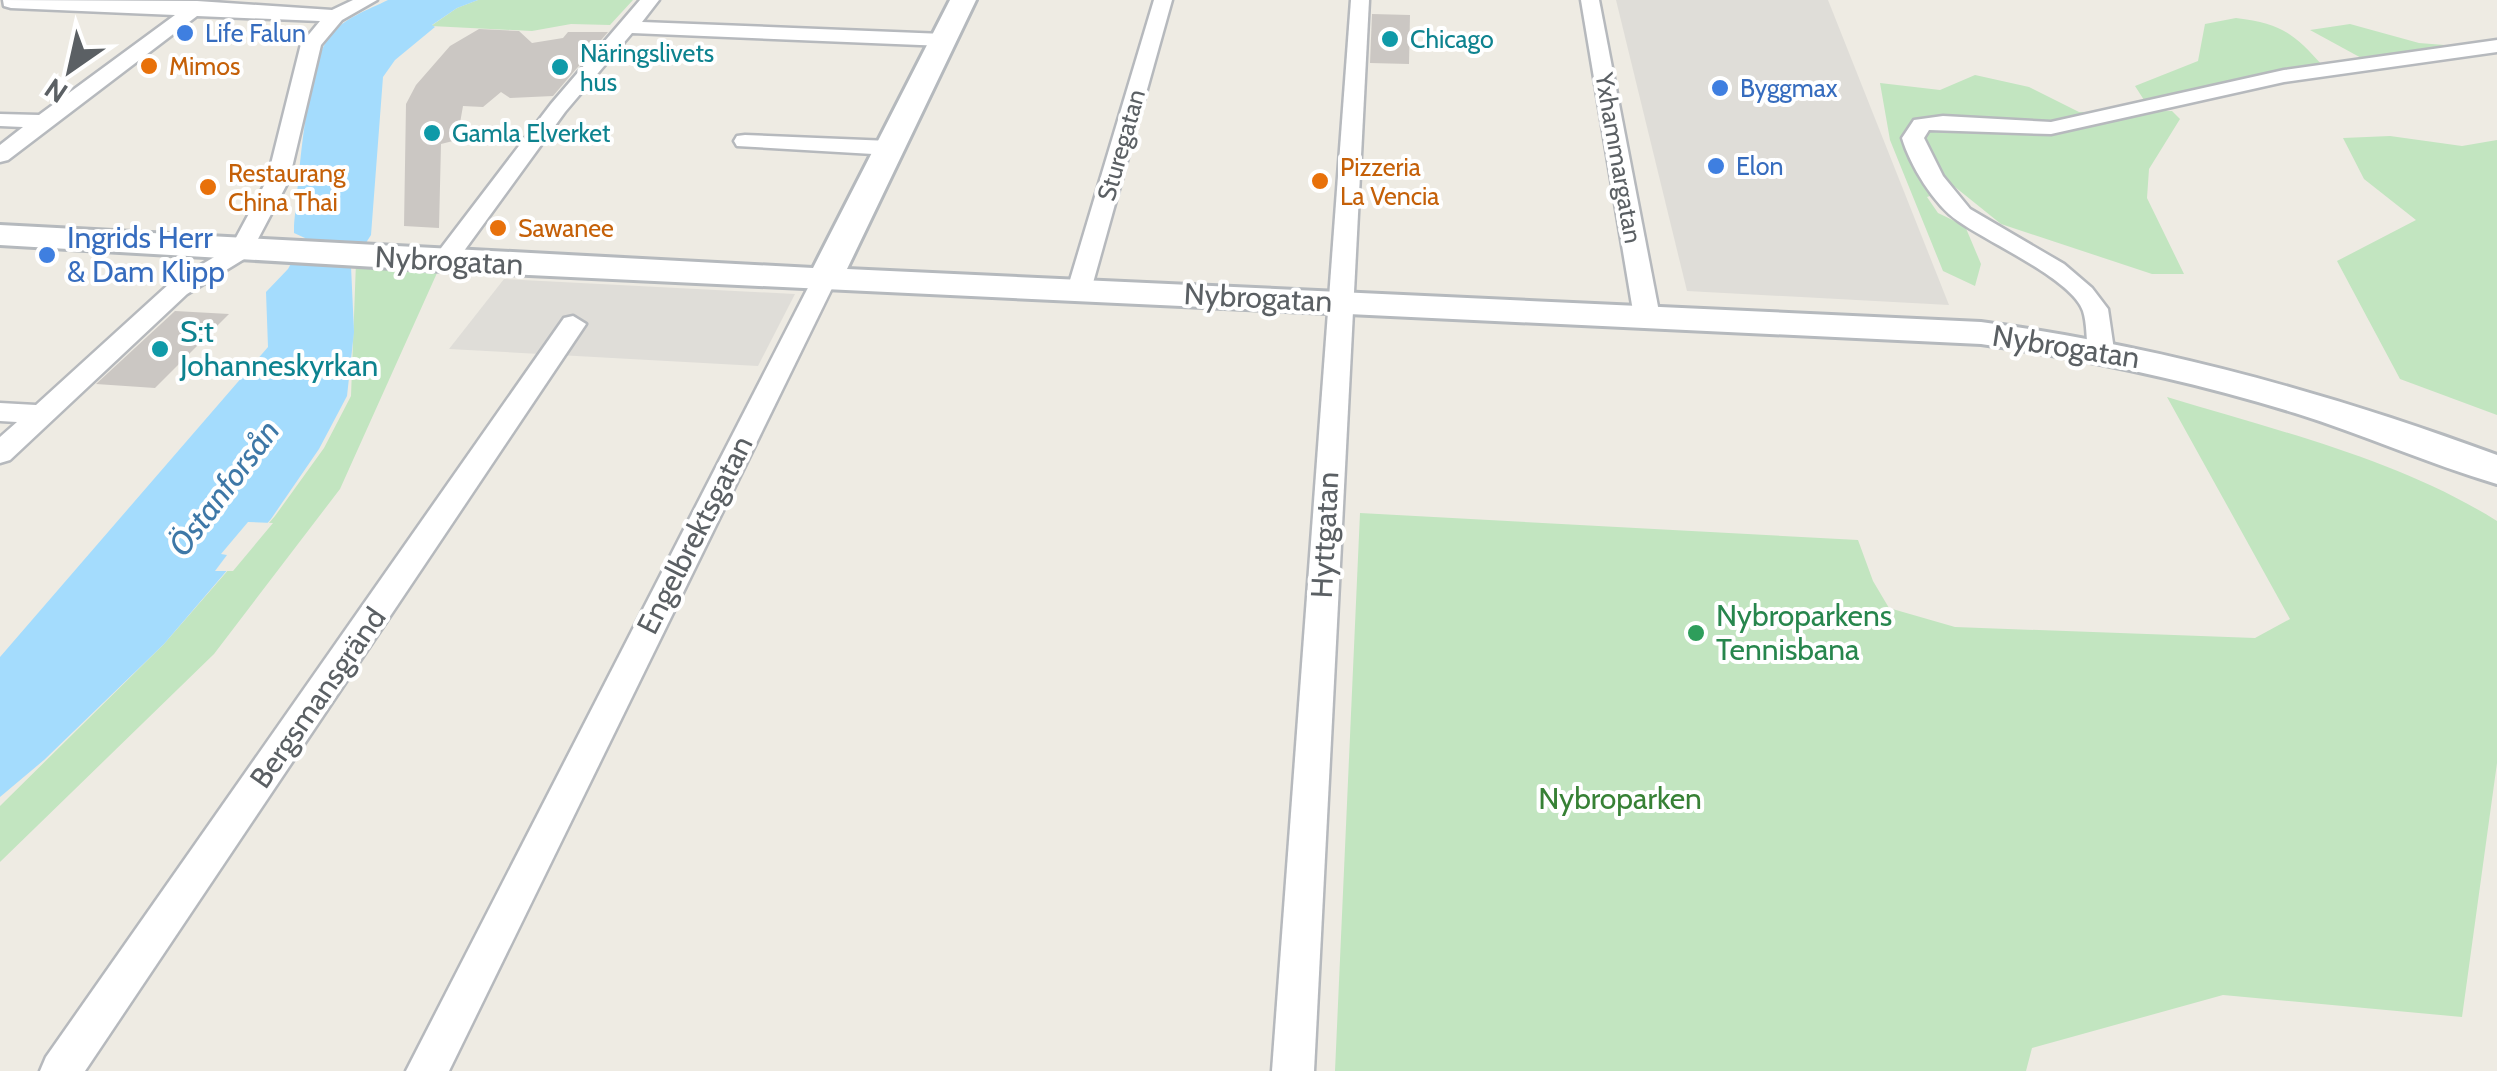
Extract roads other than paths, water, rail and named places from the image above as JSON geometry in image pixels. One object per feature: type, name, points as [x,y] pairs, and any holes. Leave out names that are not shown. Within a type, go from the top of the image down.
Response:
[{"type":"street","points":[[0,454],[178,290],[240,250],[278,180],[311,44],[335,16],[368,0]]},
{"type":"street","points":[[444,261],[558,108],[650,0]]},
{"type":"street","name":"Engelbrektsgatan","points":[[428,1071],[964,0]]},
{"type":"street","name":"Sturegatan","points":[[1079,290],[1163,0]]},
{"type":"street","name":"Hyttgatan","points":[[1292,1071],[1360,0]]},
{"type":"street","name":"Yxhammargatan","points":[[1590,0],[1646,316]]},
{"type":"street","points":[[8,4],[199,6],[335,16]]},
{"type":"street","points":[[0,155],[199,6]]},
{"type":"street","points":[[628,27],[944,40]]},
{"type":"street","points":[[2101,350],[2094,310],[2084,292],[2055,269],[1973,222],[1954,206],[1917,152],[1913,138],[1922,126],[1943,122],[2051,128],[2284,76],[2497,46]]},
{"type":"street","points":[[0,120],[45,122]]},
{"type":"street","points":[[745,141],[890,148]]},
{"type":"street","name":"Nybrogatan","points":[[0,234],[444,261],[1914,328],[2101,350],[2255,387],[2366,421],[2497,470]]},
{"type":"street","name":"Bergsmansgränd","points":[[61,1071],[573,324]]},
{"type":"street","points":[[0,412],[43,414]]},
{"type":"water","name":"Östanforsån","points":[[388,0],[478,0],[432,25],[435,27],[395,60],[383,77],[371,235],[351,266],[354,332],[347,396],[319,449],[271,519],[164,644],[0,797],[0,657],[268,347],[266,292],[288,269],[305,238],[294,233],[294,226],[304,127],[321,53],[341,25]]},
{"type":"place","name":"Life Falun","points":[[185,33]]},
{"type":"place","name":"Chicago","points":[[1390,39]]},
{"type":"place","name":"Mimos","points":[[149,66]]},
{"type":"place","name":"Näringslivets hus","points":[[560,67]]},
{"type":"place","name":"Byggmax","points":[[1720,88]]},
{"type":"place","name":"Gamla Elverket","points":[[432,133]]},
{"type":"place","name":"Elon","points":[[1716,166]]},
{"type":"place","name":"Pizzeria La Vencia","points":[[1320,181]]},
{"type":"place","name":"Restaurang China Thai","points":[[208,187]]},
{"type":"place","name":"Sawanee","points":[[498,228]]},
{"type":"place","name":"Ingrids Herr & Dam Klipp","points":[[47,255]]},
{"type":"place","name":"S:t Johanneskyrkan","points":[[160,349]]},
{"type":"place","name":"Nybroparkens Tennisbana","points":[[1696,633]]},
{"type":"park label","name":"Nybroparken","points":[[1620,799]]}]
